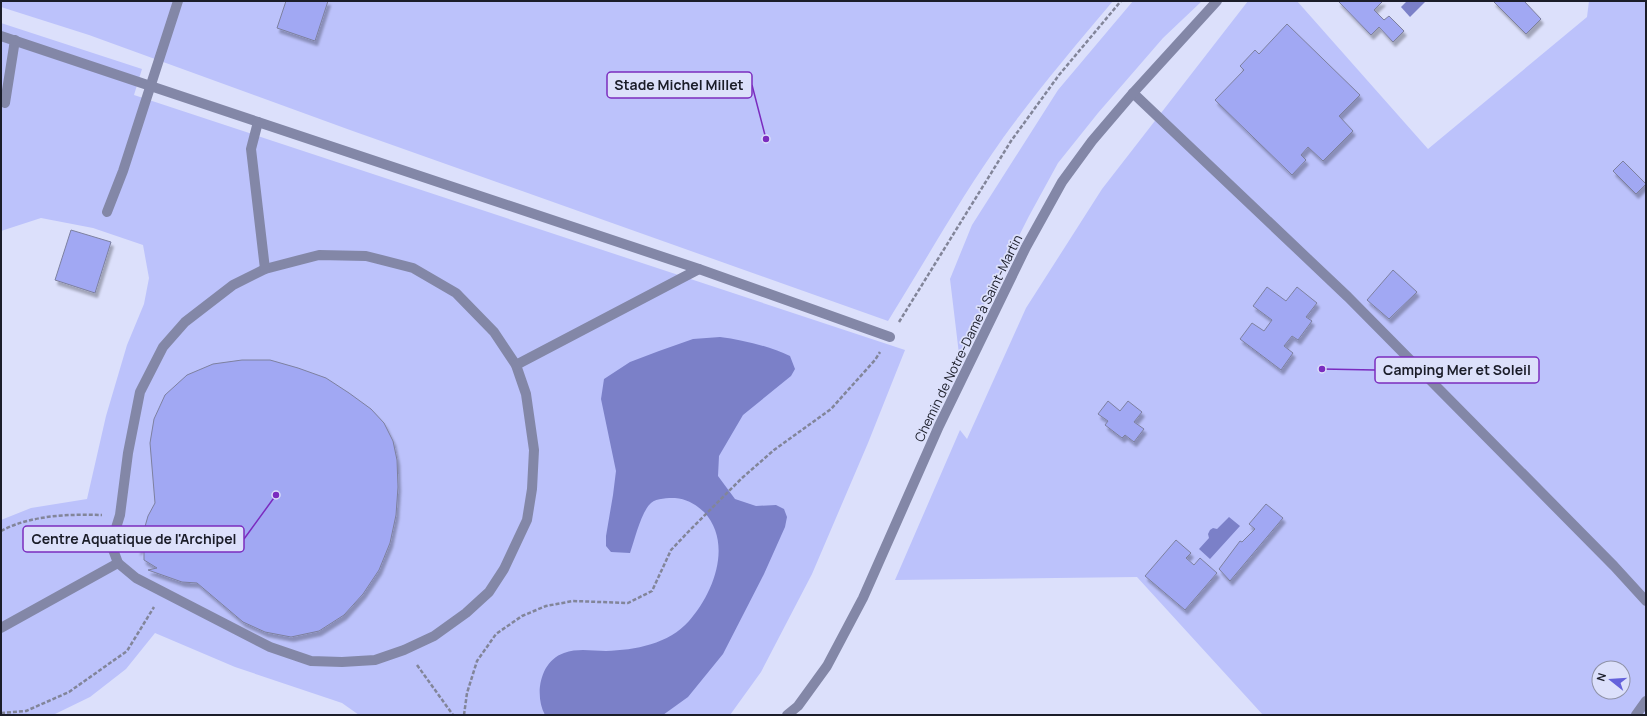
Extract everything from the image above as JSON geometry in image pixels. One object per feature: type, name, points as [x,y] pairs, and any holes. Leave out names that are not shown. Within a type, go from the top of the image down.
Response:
[{"type":"street","points":[[107,212],[123,171],[178,1]]},
{"type":"street","name":"Chemin de Notre-Dame à Saint-Martin","points":[[788,715],[798,706],[827,666],[863,598],[939,426],[1026,247],[1062,182],[1078,159],[1133,93],[1217,1]]},
{"type":"street","points":[[1,36],[698,269],[890,337]]},
{"type":"street","points":[[5,103],[15,40]]},
{"type":"street","points":[[1133,93],[1348,297],[1614,566],[1646,601]]},
{"type":"street","points":[[258,122],[251,149],[265,269]]},
{"type":"street","points":[[319,255],[366,256],[413,268],[456,293],[494,332],[516,365],[526,394],[534,450],[532,489],[527,520],[504,569],[489,592],[466,613],[434,636],[406,649],[375,660],[311,661],[270,647],[163,593],[136,578],[118,563],[111,544],[120,515],[128,453],[140,392],[163,347],[185,322],[233,285],[265,269],[319,255]]},
{"type":"street","points":[[516,365],[698,269]]},
{"type":"street","points":[[1,628],[118,563]]},
{"type":"street","points":[[1636,715],[1646,701]]},
{"type":"path","points":[[464,715],[467,693],[477,661],[496,634],[522,616],[546,606],[574,601],[628,603],[652,591],[671,550],[690,530],[742,478],[774,450],[831,409],[875,360],[1011,141],[1059,75],[1121,1]]},
{"type":"path","points":[[1,531],[13,525],[69,514],[120,515]]},
{"type":"path","points":[[1,713],[26,711],[70,692],[127,651],[163,593]]},
{"type":"path","points":[[406,649],[453,715]]},
{"type":"shaded area","points":[[1,1],[1113,1],[1070,52],[1003,138],[958,206],[888,321],[350,130],[89,35],[1,7]]},
{"type":"shaded area","points":[[1133,1],[1202,1],[1163,38],[1098,113],[1058,163],[1029,216],[959,354],[950,279],[972,225],[1058,90]]},
{"type":"shaded area","points":[[1248,1],[1297,1],[1428,149],[1587,17],[1589,1],[1646,1],[1646,715],[1263,715],[1137,577],[895,580],[960,430],[967,439],[1026,308],[1102,189]]},
{"type":"shaded area","points":[[1407,1],[1426,1],[1410,17],[1401,7]]},
{"type":"shaded area","points":[[1,23],[142,69],[134,95],[905,350],[868,443],[812,574],[761,672],[730,715],[359,715],[342,703],[235,667],[155,633],[126,669],[90,697],[53,715],[1,715],[1,520],[31,508],[87,499],[106,416],[127,345],[144,304],[149,278],[143,245],[93,228],[41,218],[1,231]]},
{"type":"shaded area","points":[[720,337],[756,344],[782,352],[790,356],[795,369],[791,376],[743,415],[719,456],[718,476],[735,499],[756,506],[776,505],[784,509],[787,517],[785,527],[764,574],[723,654],[688,697],[663,715],[545,715],[540,698],[541,680],[549,663],[556,657],[569,651],[606,651],[628,649],[662,640],[681,629],[698,610],[706,597],[717,568],[719,553],[717,538],[713,524],[704,512],[691,502],[675,498],[653,501],[644,513],[630,553],[611,552],[606,546],[606,536],[616,471],[601,399],[604,379],[630,362],[693,339]]},
{"type":"shaded area","points":[[1229,517],[1240,526],[1210,559],[1199,549],[1209,538],[1208,534],[1210,530],[1213,528],[1217,529]]},
{"type":"building","points":[[286,1],[328,1],[315,41],[277,28]]},
{"type":"building","points":[[1338,1],[1383,1],[1374,10],[1384,20],[1389,16],[1404,31],[1393,42],[1379,27],[1371,35]]},
{"type":"building","points":[[1493,1],[1524,1],[1541,19],[1526,34]]},
{"type":"building","points":[[1287,24],[1360,95],[1339,116],[1353,131],[1323,161],[1308,147],[1301,155],[1306,160],[1292,175],[1215,100],[1244,70],[1240,66],[1255,50],[1259,54]]},
{"type":"building","points":[[1623,161],[1646,184],[1636,194],[1613,171]]},
{"type":"building","points":[[71,230],[111,242],[95,293],[55,280]]},
{"type":"building","points":[[1393,270],[1417,292],[1389,319],[1367,300]]},
{"type":"building","points":[[1267,287],[1286,301],[1297,287],[1317,303],[1306,317],[1312,321],[1298,340],[1292,336],[1284,346],[1293,353],[1281,370],[1240,339],[1252,323],[1264,331],[1272,320],[1253,306]]},
{"type":"building","points":[[242,360],[270,360],[326,378],[371,409],[384,423],[393,441],[397,460],[398,487],[396,515],[390,543],[379,570],[363,594],[344,615],[319,631],[291,637],[265,632],[243,622],[197,583],[182,582],[148,570],[157,568],[144,560],[144,545],[138,551],[148,516],[155,503],[150,443],[154,419],[165,395],[187,375],[213,364]]},
{"type":"building","points":[[1108,401],[1120,411],[1128,401],[1142,412],[1134,422],[1144,429],[1134,442],[1125,435],[1122,438],[1105,425],[1108,421],[1098,414]]},
{"type":"building","points":[[1266,504],[1283,518],[1230,581],[1219,569],[1240,541],[1242,542],[1255,529],[1249,524]]},
{"type":"building","points":[[1176,540],[1191,553],[1186,558],[1194,565],[1200,558],[1217,573],[1185,610],[1145,576]]},
{"type":"place","name":"Stade Michel Millet","points":[[766,139]]},
{"type":"place","name":"Camping Mer et Soleil","points":[[1322,369]]},
{"type":"place","name":"Centre Aquatique de l'Archipel","points":[[276,495]]}]
